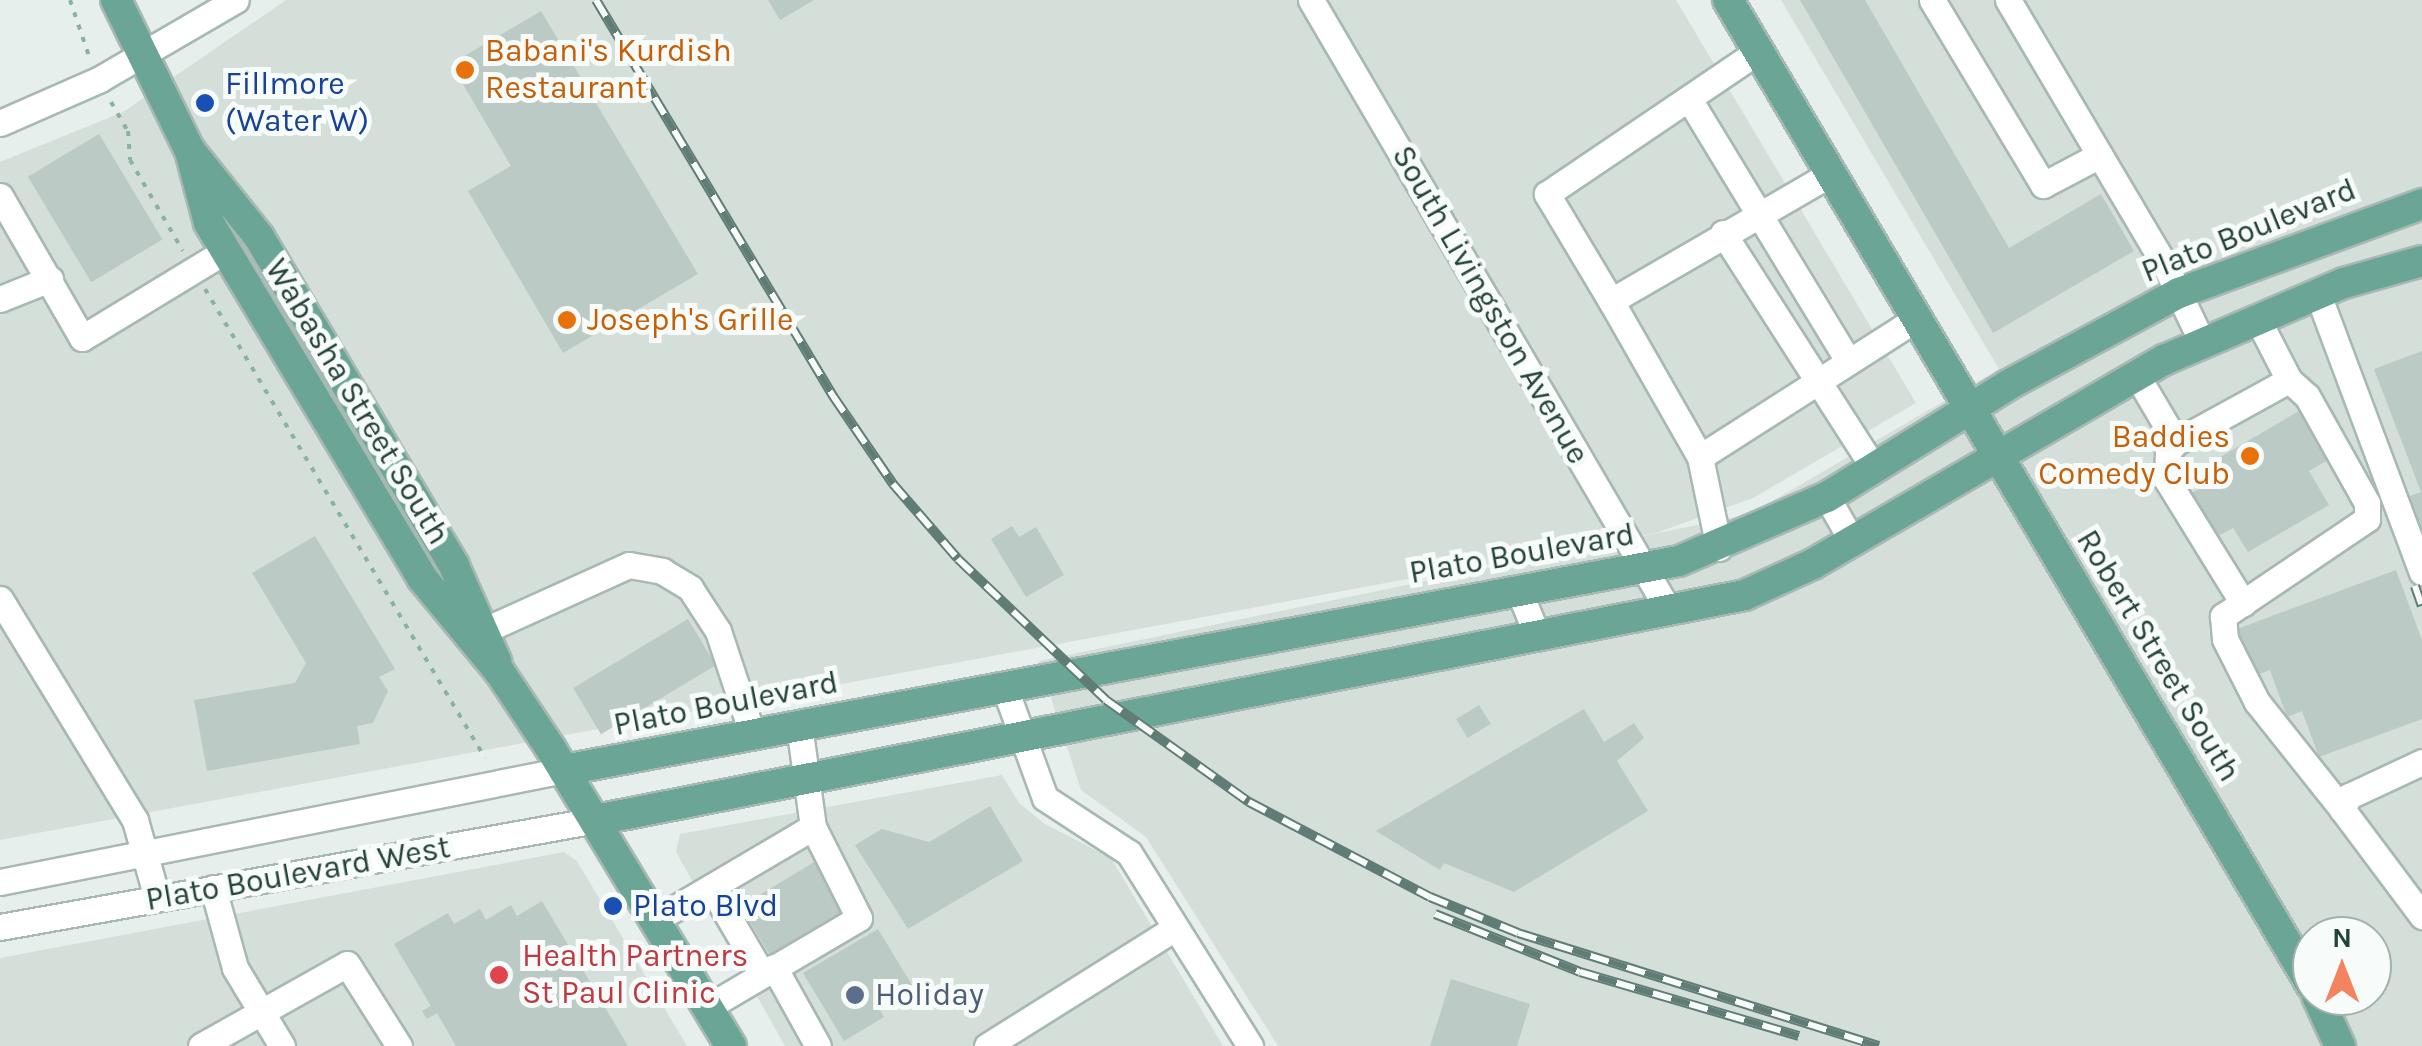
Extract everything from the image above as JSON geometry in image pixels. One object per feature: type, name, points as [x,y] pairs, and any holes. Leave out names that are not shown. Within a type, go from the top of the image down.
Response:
[{"type":"main road","name":"Wabasha Street South","points":[[116,0],[190,151],[259,237],[485,630],[499,671]]},
{"type":"main road","name":"Robert Street South","points":[[1728,0],[2292,952]]},
{"type":"main road","name":"Wabasha Street South","points":[[190,151],[199,198],[226,250],[422,578],[499,671],[596,820],[732,1046]]},
{"type":"main road","name":"Plato Boulevard","points":[[564,770],[1644,569],[1719,548],[1828,496],[1969,409],[2180,293],[2422,204]]},
{"type":"main road","points":[[596,820],[1745,595],[1852,541],[2136,374],[2257,318],[2422,260]]},
{"type":"main road","points":[[2326,1016],[2340,1046]]},
{"type":"street","points":[[0,123],[143,54],[236,0]]},
{"type":"street","name":"South Livingston Avenue","points":[[1311,0],[1669,611]]},
{"type":"street","points":[[1932,0],[2043,185],[2100,155]]},
{"type":"street","points":[[2008,0],[2180,293],[2202,342]]},
{"type":"street","points":[[1719,548],[1700,457],[1547,194],[1758,51]]},
{"type":"street","points":[[1689,99],[1761,211],[1848,360]]},
{"type":"street","points":[[1611,301],[1830,174]]},
{"type":"street","points":[[0,196],[82,338],[226,250]]},
{"type":"street","points":[[1722,234],[1874,467]]},
{"type":"street","points":[[0,299],[50,279]]},
{"type":"street","points":[[2320,297],[2422,572]]},
{"type":"street","points":[[1700,457],[1816,379],[1917,318]]},
{"type":"street","points":[[2257,318],[2289,380],[2308,396],[2358,487],[2366,520],[2223,616],[2225,639],[2258,702],[2422,916]]},
{"type":"street","points":[[2136,374],[2176,442]]},
{"type":"street","points":[[2243,603],[2166,480],[2168,451],[2176,442],[2289,380]]},
{"type":"street","points":[[1828,496],[1852,541]]},
{"type":"street","points":[[485,630],[629,565],[662,572],[690,588],[718,632],[752,734]]},
{"type":"street","points":[[1519,591],[1538,637]]},
{"type":"street","points":[[0,599],[136,820],[157,898]]},
{"type":"street","points":[[1004,686],[1018,739],[1045,798],[1129,854],[1250,1046]]},
{"type":"street","points":[[708,1007],[859,918],[812,827],[799,725]]},
{"type":"street","points":[[2342,809],[2349,796],[2422,762]]},
{"type":"street","name":"Plato Boulevard West","points":[[0,882],[564,770]]},
{"type":"street","name":"Plato Boulevard West","points":[[0,928],[596,820]]},
{"type":"street","points":[[656,920],[812,827]]},
{"type":"street","points":[[213,888],[235,968],[282,1046]]},
{"type":"street","points":[[711,888],[818,1046]]},
{"type":"street","points":[[987,1046],[1176,928]]},
{"type":"street","points":[[200,1046],[347,964],[400,1046]]},
{"type":"path","points":[[70,0],[89,56]]},
{"type":"path","points":[[111,102],[128,132],[130,160],[488,758]]},
{"type":"shaded area","points":[[286,0],[1676,0],[1916,403],[1753,498],[1656,533],[0,840],[0,162],[123,112]]},
{"type":"shaded area","points":[[1781,0],[2422,0],[2422,1046],[1278,1046],[1146,837],[1081,790],[1039,661],[1750,514],[1999,369]]},
{"type":"shaded area","points":[[1002,775],[1019,803],[1045,824],[1111,858],[1223,1046],[785,1046],[676,852],[680,834]]},
{"type":"shaded area","points":[[564,852],[577,861],[687,1046],[0,1046],[0,958]]},
{"type":"building","points":[[768,0],[814,0],[780,20]]},
{"type":"building","points":[[1800,0],[1865,0],[2009,248],[2101,194],[2134,251],[1993,333]]},
{"type":"building","points":[[541,11],[698,274],[563,353],[468,191],[511,166],[451,64]]},
{"type":"building","points":[[99,134],[162,239],[91,282],[28,177]]},
{"type":"building","points":[[2422,351],[2422,529],[2419,530],[2407,497],[2421,492],[2374,369]]},
{"type":"building","points":[[2299,411],[2328,460],[2309,471],[2329,505],[2248,552],[2233,528],[2216,537],[2190,494],[2207,484],[2198,470]]},
{"type":"building","points":[[1012,526],[1019,537],[1036,527],[1064,575],[1026,597],[991,539]]},
{"type":"building","points":[[315,536],[395,669],[379,677],[388,691],[373,723],[357,726],[360,744],[207,771],[194,700],[295,683],[306,663],[252,573]]},
{"type":"building","points":[[2396,570],[2422,640],[2422,719],[2319,757],[2302,711],[2287,717],[2270,670],[2254,676],[2237,629]]},
{"type":"building","points":[[688,619],[716,665],[601,734],[573,688]]},
{"type":"building","points":[[1479,705],[1491,724],[1468,738],[1456,719]]},
{"type":"building","points":[[1584,709],[1604,742],[1634,723],[1644,738],[1617,761],[1648,811],[1514,892],[1444,863],[1440,870],[1376,831]]},
{"type":"building","points":[[990,806],[1023,861],[908,929],[855,845],[882,829],[929,842]]},
{"type":"building","points":[[816,861],[845,910],[770,955],[741,906]]},
{"type":"building","name":"Health Partners St Paul Clinic","points":[[542,901],[628,1046],[456,1046],[437,1013],[427,1019],[422,1011],[431,1006],[394,944],[448,913],[454,924],[480,909],[486,920],[511,905],[517,916]]},
{"type":"building","name":"Holiday","points":[[878,929],[912,985],[877,1005],[884,1017],[844,1041],[803,973]]},
{"type":"building","points":[[1451,979],[1530,1004],[1517,1046],[1430,1046]]},
{"type":"railway","points":[[596,0],[833,396],[893,484],[958,559],[1106,700],[1249,802],[1430,897],[1518,933],[1879,1046]]},
{"type":"railway","points":[[2415,586],[2422,606]]},
{"type":"railway","points":[[1435,914],[1580,972],[1799,1036]]},
{"type":"place","name":"Babani's Kurdish Restaurant","points":[[465,70]]},
{"type":"place","name":"Fillmore (Water W)","points":[[205,103]]},
{"type":"place","name":"Joseph's Grille","points":[[567,320]]},
{"type":"place","name":"Baddies Comedy Club","points":[[2250,456]]},
{"type":"place","name":"Plato Blvd","points":[[613,906]]},
{"type":"place","name":"Health Partners St Paul Clinic","points":[[499,975]]},
{"type":"place","name":"Holiday","points":[[855,995]]}]
